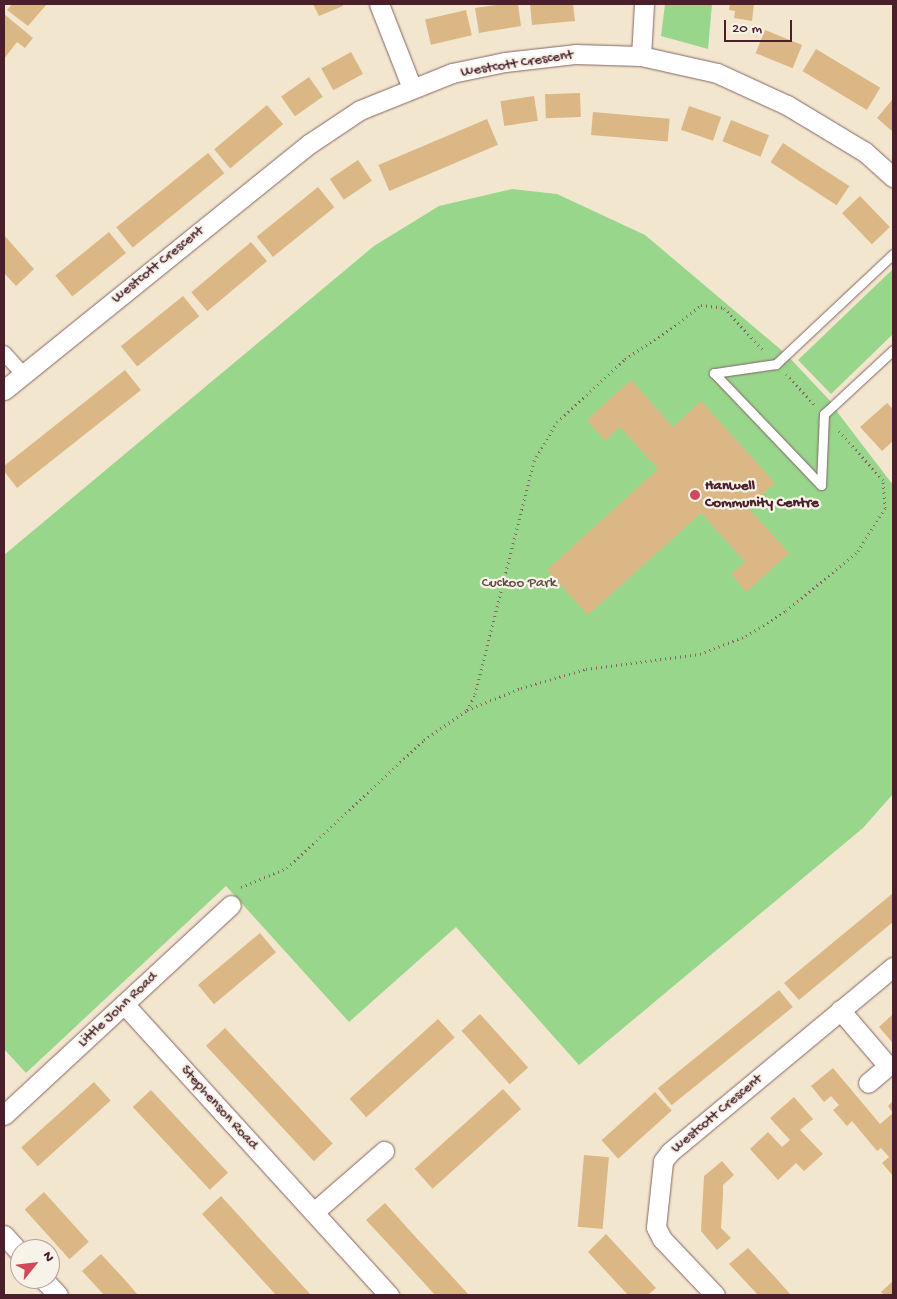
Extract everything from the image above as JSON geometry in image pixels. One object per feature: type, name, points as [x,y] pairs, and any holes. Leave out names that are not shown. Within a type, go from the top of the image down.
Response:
[{"type":"street","points":[[379,4],[412,88]]},
{"type":"street","points":[[641,56],[644,4]]},
{"type":"street","name":"Westcott Crescent","points":[[4,390],[309,144],[360,110],[412,88],[452,74],[505,62],[575,54],[641,56],[716,73],[787,105],[864,152],[893,177]]},
{"type":"street","points":[[4,353],[23,374]]},
{"type":"street","name":"Little John Road","points":[[4,1115],[231,905]]},
{"type":"street","name":"Westcott Crescent","points":[[715,1295],[662,1239],[656,1227],[663,1161],[670,1152],[893,966]]},
{"type":"street","name":"Stephenson Road","points":[[124,1004],[389,1295]]},
{"type":"street","points":[[840,1010],[888,1066],[868,1083]]},
{"type":"street","points":[[314,1212],[384,1151]]},
{"type":"lane","points":[[893,254],[776,364],[714,373],[821,485],[824,414],[893,350]]},
{"type":"path","points":[[231,905],[231,891],[287,868],[424,740],[467,710],[521,688],[586,669],[700,654],[746,636],[793,605],[858,552],[885,508],[883,480],[724,308],[700,306],[679,323],[625,358],[557,422],[534,461],[475,694],[467,710]]},
{"type":"green space","points":[[665,4],[712,4],[708,49],[661,36]]},
{"type":"green space","name":"Cuckoo Park","points":[[512,189],[557,194],[645,235],[786,354],[834,405],[838,413],[893,485],[893,794],[863,828],[579,1065],[456,927],[349,1022],[226,886],[26,1073],[4,1049],[4,555],[374,246],[439,206]]},
{"type":"green space","points":[[893,269],[893,334],[831,394],[798,360]]},
{"type":"building","points":[[12,4],[47,4],[28,26],[7,10]]},
{"type":"building","points":[[313,4],[342,4],[343,6],[319,16]]},
{"type":"building","points":[[518,4],[521,26],[479,33],[475,8]]},
{"type":"building","points":[[530,4],[573,4],[575,21],[532,25]]},
{"type":"building","points":[[730,4],[754,4],[752,21],[734,18],[735,11],[729,10]]},
{"type":"building","points":[[466,10],[472,35],[431,45],[425,19]]},
{"type":"building","points":[[4,14],[33,38],[25,48],[17,42],[4,59]]},
{"type":"building","points":[[765,30],[802,45],[793,68],[756,53]]},
{"type":"building","points":[[816,49],[880,88],[867,110],[803,71]]},
{"type":"building","points":[[351,52],[363,74],[333,90],[321,68]]},
{"type":"building","points":[[309,77],[323,97],[295,116],[281,97]]},
{"type":"building","points":[[580,93],[581,117],[546,118],[545,94]]},
{"type":"building","points":[[534,96],[538,121],[504,126],[500,101]]},
{"type":"building","points":[[893,101],[893,132],[877,118]]},
{"type":"building","points":[[267,105],[283,124],[230,169],[214,149]]},
{"type":"building","points":[[689,106],[721,117],[713,141],[681,130]]},
{"type":"building","points":[[593,112],[670,119],[668,142],[591,135]]},
{"type":"building","points":[[487,119],[498,145],[389,191],[378,165]]},
{"type":"building","points":[[731,120],[769,135],[760,157],[722,141]]},
{"type":"building","points":[[783,143],[849,186],[837,205],[770,162]]},
{"type":"building","points":[[208,153],[224,173],[133,247],[116,227]]},
{"type":"building","points":[[358,160],[372,181],[344,200],[330,179]]},
{"type":"building","points":[[318,187],[334,207],[273,257],[257,237]]},
{"type":"building","points":[[860,196],[890,227],[872,244],[842,213]]},
{"type":"building","points":[[109,232],[126,253],[72,296],[55,275]]},
{"type":"building","points":[[4,235],[34,269],[16,286],[4,273]]},
{"type":"building","points":[[251,242],[267,261],[207,311],[191,292]]},
{"type":"building","points":[[183,296],[199,316],[137,367],[121,346]]},
{"type":"building","points":[[125,370],[141,390],[17,488],[4,471],[4,466]]},
{"type":"building","name":"Hanwell Community Centre","points":[[631,380],[673,427],[701,401],[775,483],[748,508],[789,553],[746,592],[731,574],[745,562],[701,513],[588,615],[547,570],[658,469],[620,427],[605,441],[587,420]]},
{"type":"building","points":[[887,403],[893,409],[893,441],[882,451],[860,427]]},
{"type":"building","points":[[893,893],[893,922],[799,1000],[784,983]]},
{"type":"building","points":[[260,933],[276,952],[214,1004],[198,985]]},
{"type":"building","points":[[779,990],[793,1007],[672,1105],[658,1088]]},
{"type":"building","points":[[480,1014],[528,1068],[510,1084],[461,1031]]},
{"type":"building","points":[[893,1014],[893,1040],[892,1042],[879,1027]]},
{"type":"building","points":[[438,1019],[455,1038],[366,1117],[350,1099]]},
{"type":"building","points":[[225,1028],[333,1144],[314,1161],[206,1046]]},
{"type":"building","points":[[833,1068],[880,1124],[893,1113],[893,1176],[882,1163],[889,1157],[881,1148],[877,1151],[852,1121],[847,1126],[833,1110],[839,1105],[831,1096],[824,1102],[811,1086]]},
{"type":"building","points":[[94,1082],[111,1101],[38,1166],[21,1148]]},
{"type":"building","points":[[503,1089],[521,1109],[433,1189],[415,1169]]},
{"type":"building","points":[[151,1090],[228,1173],[210,1190],[133,1107]]},
{"type":"building","points":[[655,1092],[672,1111],[618,1159],[601,1140]]},
{"type":"building","points":[[794,1097],[813,1119],[800,1130],[823,1154],[804,1171],[796,1163],[778,1180],[750,1149],[768,1132],[782,1147],[790,1140],[770,1118]]},
{"type":"building","points":[[893,1101],[893,1113],[888,1106]]},
{"type":"building","points":[[584,1155],[609,1157],[603,1229],[578,1227]]},
{"type":"building","points":[[722,1161],[734,1175],[723,1185],[721,1228],[731,1238],[717,1250],[701,1231],[704,1176]]},
{"type":"building","points":[[44,1192],[89,1242],[70,1259],[60,1249],[60,1239],[51,1239],[25,1209]]},
{"type":"building","points":[[221,1196],[311,1295],[276,1295],[202,1214]]},
{"type":"building","points":[[385,1203],[469,1295],[435,1295],[366,1220]]},
{"type":"building","points":[[606,1234],[656,1288],[648,1295],[628,1295],[588,1252]]},
{"type":"building","points":[[748,1248],[791,1295],[758,1295],[729,1264]]},
{"type":"building","points":[[101,1254],[138,1295],[104,1295],[82,1271]]},
{"type":"building","points":[[893,1281],[893,1295],[884,1295],[881,1292]]},
{"type":"place","name":"Hanwell Community Centre","points":[[695,495]]}]
